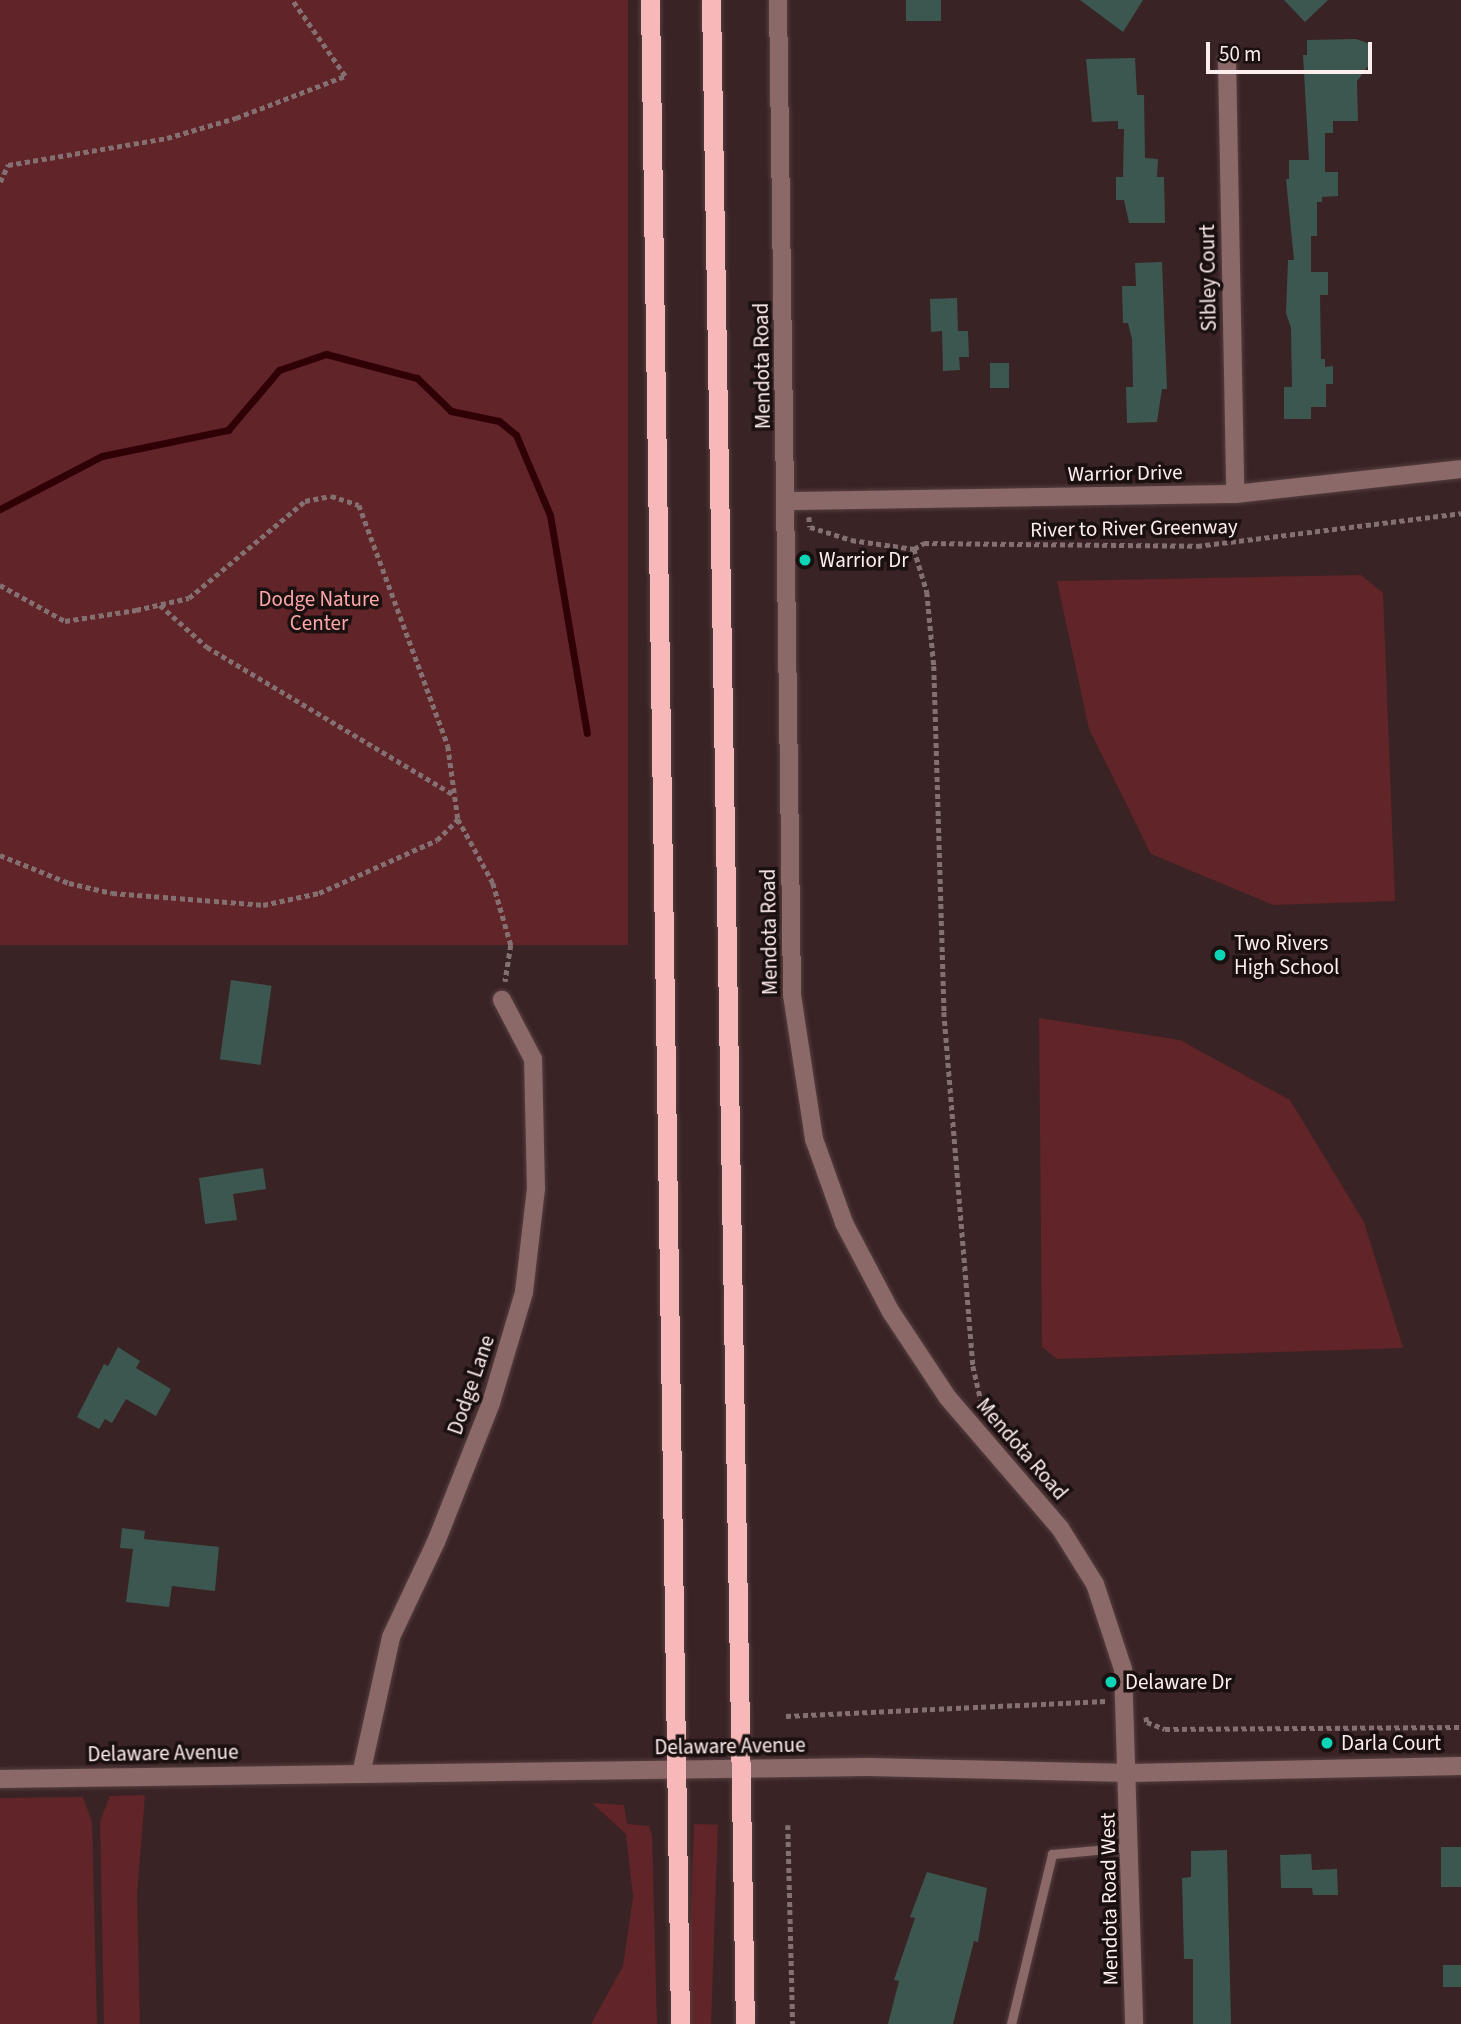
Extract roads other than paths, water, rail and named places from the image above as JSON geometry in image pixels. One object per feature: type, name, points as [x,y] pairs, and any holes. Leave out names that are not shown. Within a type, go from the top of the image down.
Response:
[{"type":"highway","points":[[650,0],[680,2024]]},
{"type":"highway","points":[[711,0],[745,2024]]},
{"type":"street","name":"Mendota Road","points":[[778,0],[788,500],[792,995],[814,1139],[844,1223],[891,1312],[948,1398],[1060,1528],[1094,1584],[1123,1668],[1129,1773]]},
{"type":"street","name":"Sibley Court","points":[[1227,60],[1235,494]]},
{"type":"street","name":"Warrior Drive","points":[[788,500],[1235,494],[1461,469]]},
{"type":"street","name":"Dodge Lane","points":[[361,1774],[391,1637],[436,1542],[491,1403],[524,1293],[536,1189],[533,1059],[502,1000]]},
{"type":"street","name":"Delaware Avenue","points":[[0,1779],[742,1768],[1129,1773],[1461,1766]]},
{"type":"street","name":"Mendota Road West","points":[[1129,1773],[1134,2024]]},
{"type":"lane","points":[[1011,2024],[1052,1854],[1131,1847]]},
{"type":"waterway","points":[[0,509],[102,456],[228,430],[279,370],[326,354],[417,378],[451,411],[499,421],[516,435],[550,515],[587,733]]},
{"type":"place","name":"Warrior Dr","points":[[805,560]]},
{"type":"place","name":"Two Rivers High School","points":[[1220,955]]},
{"type":"place","name":"Delaware Dr","points":[[1111,1682]]},
{"type":"place","name":"Darla Court","points":[[1327,1743]]},
{"type":"park label","name":"Dodge Nature Center","points":[[319,611]]}]
